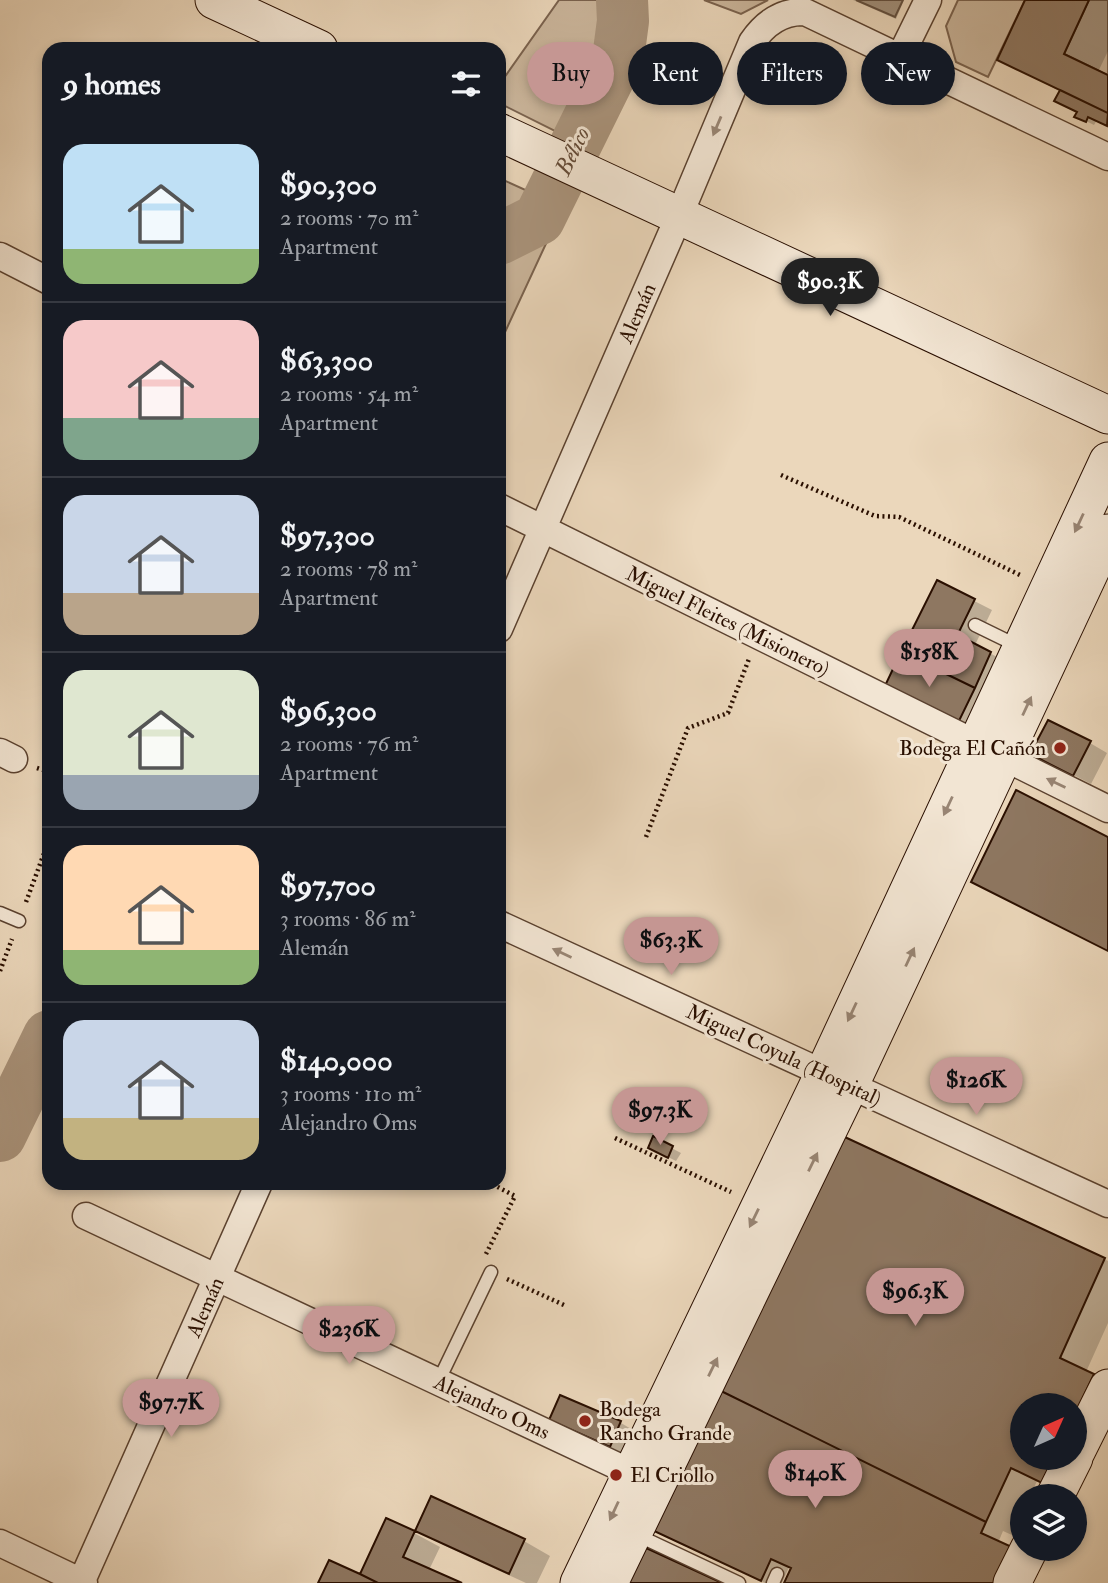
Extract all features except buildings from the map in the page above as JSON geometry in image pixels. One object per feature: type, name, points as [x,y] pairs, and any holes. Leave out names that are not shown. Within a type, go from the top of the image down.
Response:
[{"type":"main road","points":[[214,0],[304,42]]},
{"type":"main road","points":[[506,135],[1108,415]]},
{"type":"main road","points":[[990,750],[1021,648],[1108,461]]},
{"type":"main road","points":[[609,1583],[837,1079],[990,750],[1108,533]]},
{"type":"main road","points":[[579,1583],[760,1206],[837,1079]]},
{"type":"main road","points":[[1087,1431],[1108,1388]]},
{"type":"main road","points":[[1012,1583],[1023,1561]]},
{"type":"street","points":[[907,42],[928,0]]},
{"type":"street","points":[[793,6],[868,42]]},
{"type":"street","name":"Alemán","points":[[506,613],[752,43],[760,30],[793,6]]},
{"type":"street","points":[[955,83],[1108,157]]},
{"type":"street","points":[[0,256],[42,277]]},
{"type":"street","name":"Miguel Fleites (Misionero)","points":[[506,511],[1108,809]]},
{"type":"street","name":"Miguel Coyula (Hospital)","points":[[506,927],[1108,1204]]},
{"type":"street","name":"Alemán","points":[[82,1583],[256,1190]]},
{"type":"street","name":"Alejandro Oms","points":[[86,1216],[632,1473]]},
{"type":"street","points":[[0,1543],[82,1583]]},
{"type":"lane","points":[[975,625],[1021,648]]},
{"type":"lane","points":[[0,913],[19,922]]},
{"type":"lane","points":[[438,1382],[491,1272]]},
{"type":"lane","points":[[633,1533],[739,1583]]},
{"type":"path","points":[[781,475],[874,516],[899,517],[1049,588]]},
{"type":"path","points":[[646,837],[688,728],[728,713],[758,636]]},
{"type":"path","points":[[615,1138],[760,1206]]},
{"type":"path","points":[[503,1190],[515,1196],[484,1257],[491,1272],[564,1305]]},
{"type":"shaded area","points":[[559,0],[647,0],[643,42],[628,42],[628,91],[591,149],[506,106],[506,75],[527,45],[527,105],[614,105],[614,42],[529,42]]},
{"type":"shaded area","points":[[704,0],[768,0],[741,14]]},
{"type":"shaded area","points":[[856,0],[903,0],[895,17]]},
{"type":"shaded area","points":[[958,0],[1025,0],[988,77],[956,62],[955,42],[950,42],[946,26]]},
{"type":"shaded area","points":[[1089,0],[1108,0],[1108,75],[1064,54]]},
{"type":"shaded area","points":[[506,181],[563,207],[506,330]]},
{"type":"waterway","name":"Bélico","points":[[506,236],[539,219],[618,59],[623,21],[622,0]]},
{"type":"waterway","name":"Bélico","points":[[0,1136],[42,1050]]},
{"type":"place","name":"Bodega El Cañón","points":[[1060,748]]},
{"type":"place","name":"Bodega Rancho Grande","points":[[585,1421]]},
{"type":"place","name":"El Criollo","points":[[616,1475]]}]
